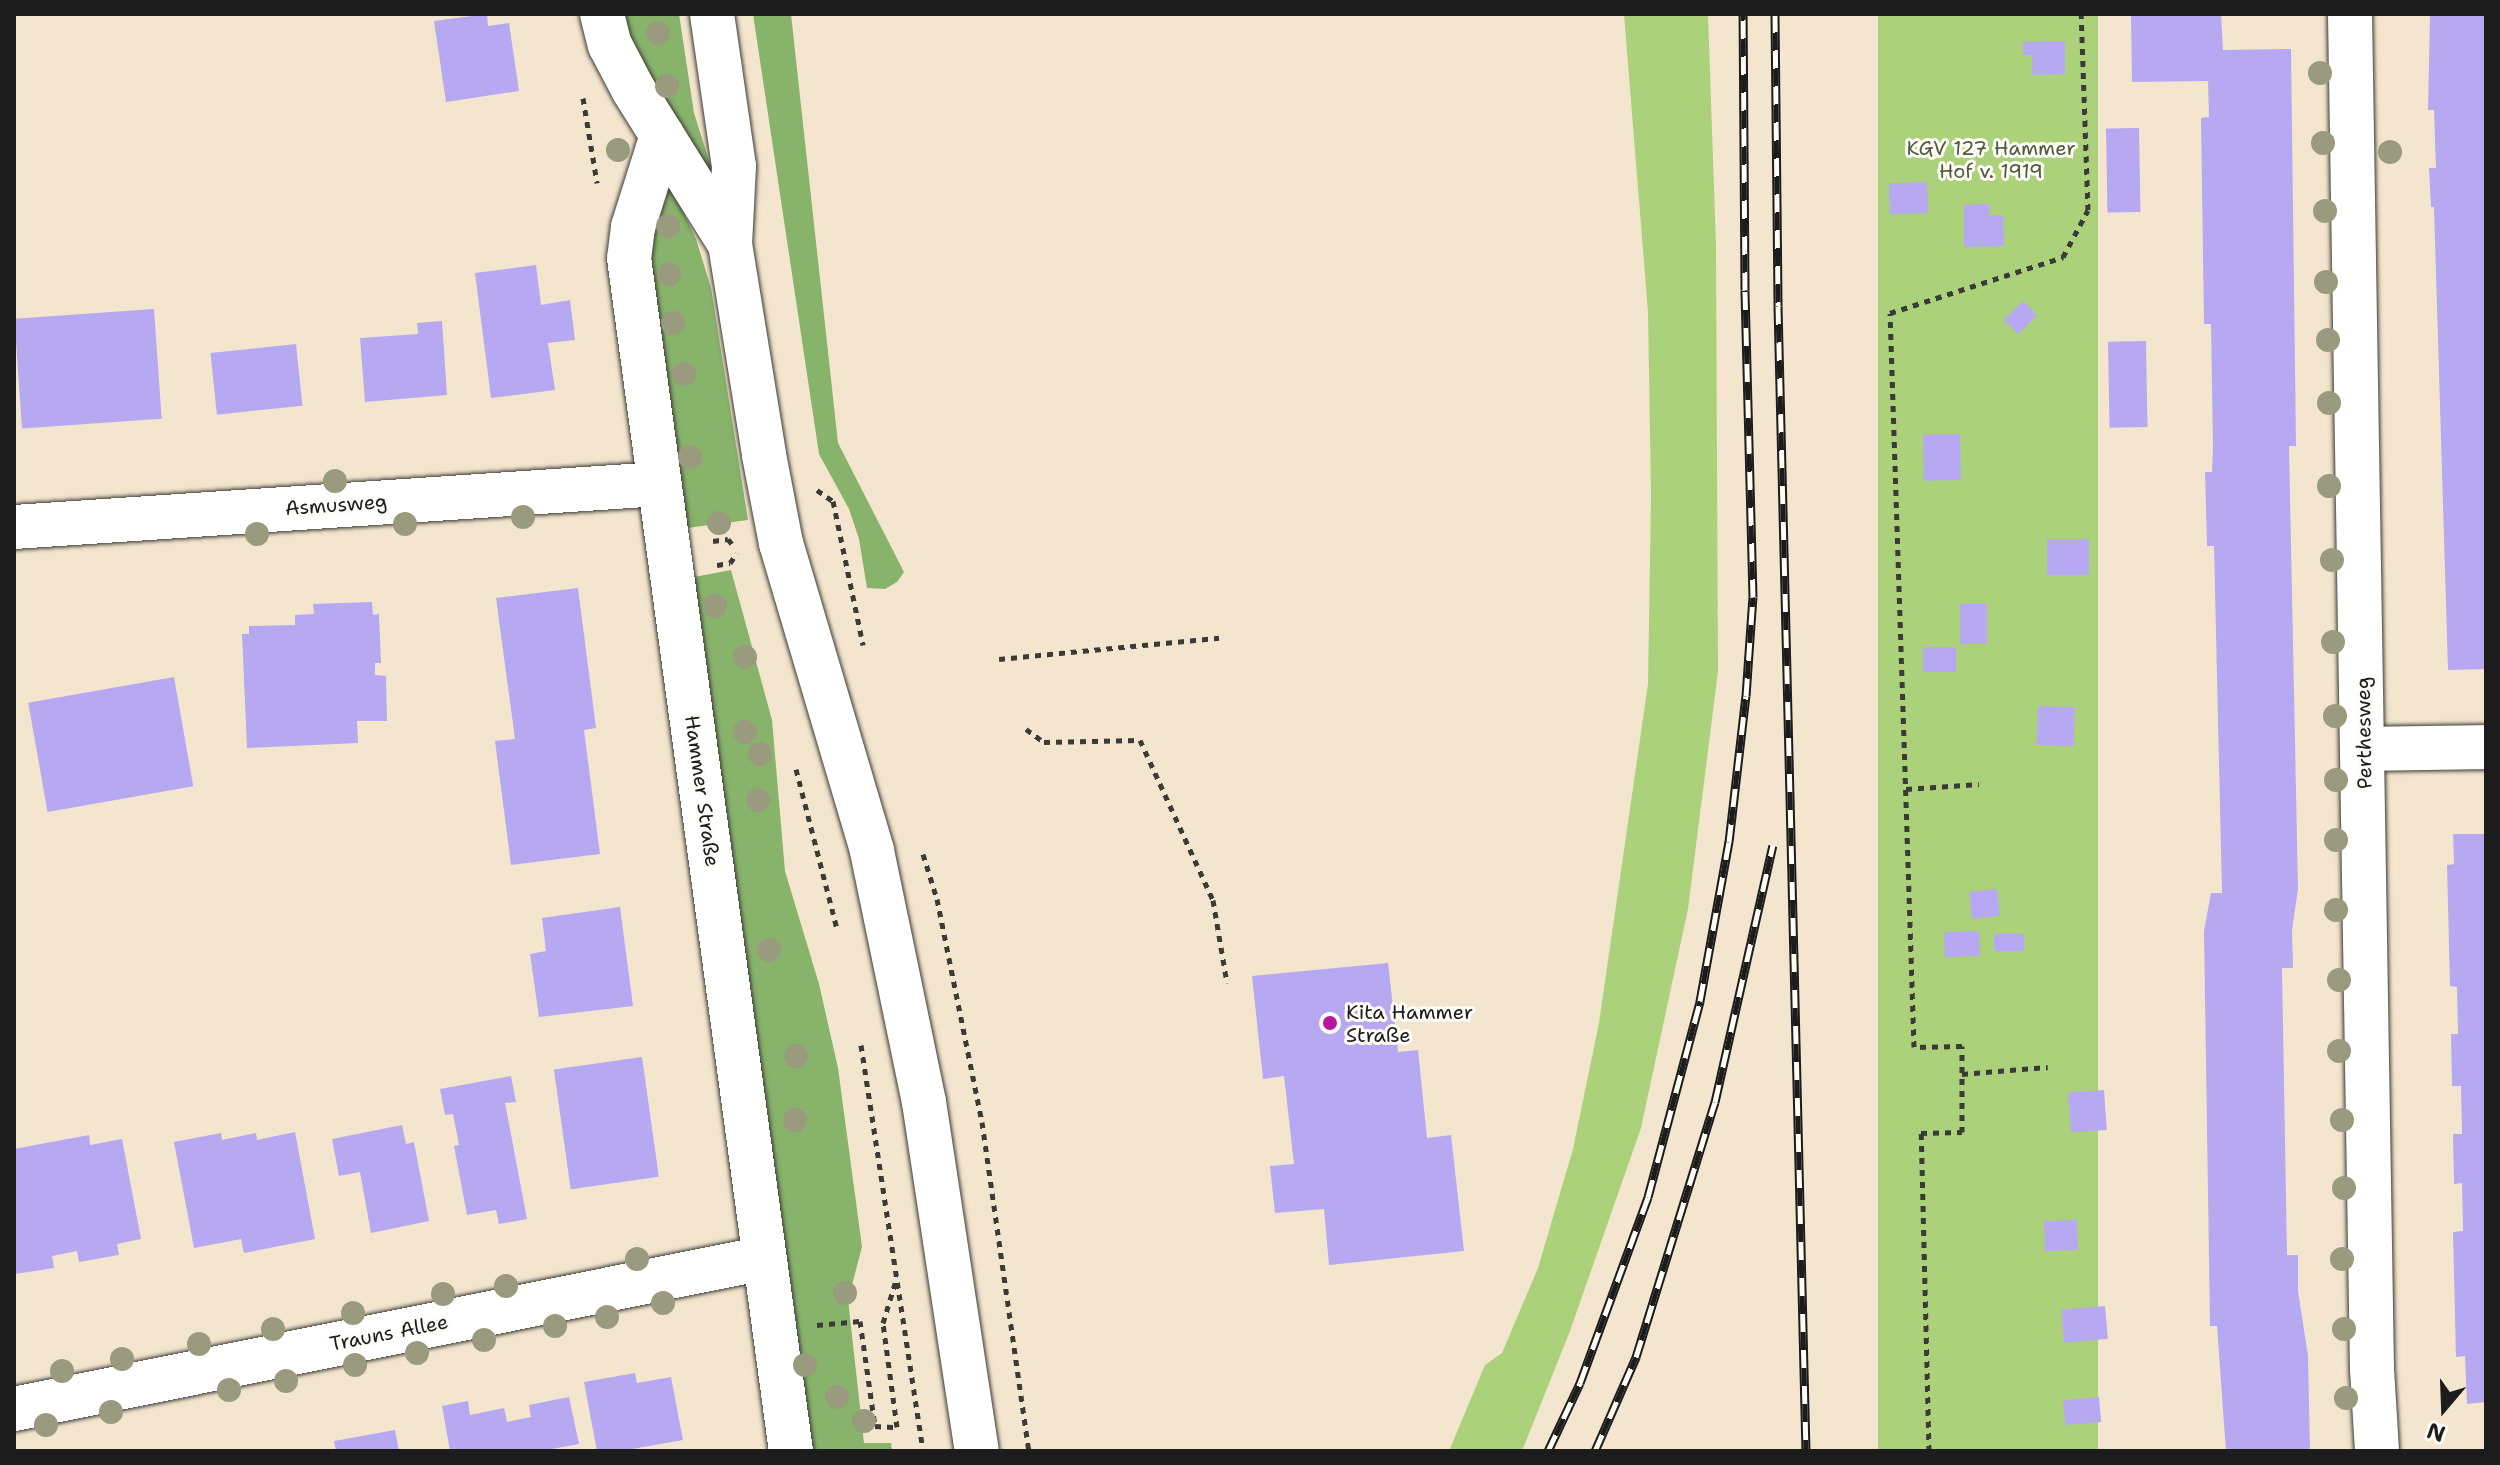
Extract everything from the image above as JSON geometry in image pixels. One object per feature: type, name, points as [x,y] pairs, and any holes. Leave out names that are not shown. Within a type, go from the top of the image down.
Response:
[{"type":"street","points":[[602,14],[610,45],[730,244]]},
{"type":"street","points":[[712,14],[734,166],[730,244],[781,543],[872,851],[915,1058],[977,1451]]},
{"type":"street","name":"Perthesweg","points":[[2350,14],[2365,749],[2372,1369],[2377,1451]]},
{"type":"street","name":"Hammer Straße","points":[[662,135],[633,227],[629,258],[791,1451]]},
{"type":"street","name":"Asmusweg","points":[[14,527],[659,484]]},
{"type":"street","points":[[2365,749],[2486,747]]},
{"type":"street","name":"Trauns Allee","points":[[14,1409],[764,1258]]},
{"type":"path","points":[[1929,1451],[1921,1133],[1962,1132],[1962,1046],[1914,1047],[1890,313],[2063,257],[2088,210],[2081,14]]},
{"type":"path","points":[[582,90],[600,196]]},
{"type":"path","points":[[738,551],[742,567]]},
{"type":"path","points":[[999,659],[1219,638]]},
{"type":"path","points":[[1026,729],[1044,742],[1140,740],[1213,900],[1227,983]]},
{"type":"path","points":[[794,762],[840,938]]},
{"type":"path","points":[[1906,789],[1979,784]]},
{"type":"path","points":[[861,1043],[923,1451]]},
{"type":"path","points":[[1962,1074],[2048,1067]]},
{"type":"path","points":[[774,1329],[860,1321],[875,1426],[897,1427],[883,1323],[898,1273]]},
{"type":"green space","points":[[617,14],[679,14],[694,113],[711,167],[707,169],[642,72]]},
{"type":"green space","points":[[753,14],[791,14],[838,443],[904,572],[897,582],[885,589],[867,588],[859,539],[849,509],[819,454]]},
{"type":"green space","points":[[1624,14],[1708,14],[1716,245],[1718,671],[1688,909],[1641,1128],[1570,1331],[1522,1451],[1449,1451],[1485,1365],[1502,1353],[1538,1268],[1573,1149],[1599,1023],[1648,684],[1651,496],[1648,312]]},
{"type":"green space","name":"KGV 127 Hammer Hof v. 1919","points":[[1878,14],[2098,14],[2098,1451],[1878,1451]]},
{"type":"green space","points":[[670,185],[696,239],[711,288],[748,520],[687,528],[672,447],[650,249]]},
{"type":"green space","points":[[731,570],[772,720],[785,871],[819,984],[838,1068],[862,1247],[848,1300],[864,1443],[891,1443],[892,1451],[813,1451],[694,577]]},
{"type":"building","points":[[487,14],[488,26],[509,23],[519,91],[446,102],[434,21]]},
{"type":"building","points":[[2131,14],[2221,14],[2223,50],[2291,49],[2296,446],[2289,446],[2298,889],[2292,930],[2293,968],[2282,968],[2287,1255],[2298,1255],[2298,1291],[2308,1356],[2310,1451],[2226,1451],[2217,1326],[2210,1326],[2204,931],[2211,893],[2222,893],[2214,546],[2207,546],[2205,472],[2212,472],[2213,447],[2211,324],[2204,324],[2201,118],[2209,117],[2208,81],[2132,82]]},
{"type":"building","points":[[2430,14],[2486,14],[2486,669],[2448,670],[2434,207],[2431,207],[2429,168],[2436,168],[2434,110],[2428,110]]},
{"type":"building","points":[[2065,41],[2065,74],[2032,75],[2032,55],[2023,55],[2023,42]]},
{"type":"building","points":[[2139,128],[2140,212],[2107,213],[2106,129]]},
{"type":"building","points":[[1927,182],[1928,213],[1890,214],[1889,183]]},
{"type":"building","points":[[1989,204],[1989,215],[2003,215],[2004,246],[1964,247],[1964,205]]},
{"type":"building","points":[[536,265],[541,305],[570,300],[575,340],[548,343],[555,390],[491,398],[475,273]]},
{"type":"building","points":[[2023,301],[2037,315],[2018,334],[2004,320]]},
{"type":"building","points":[[154,309],[162,419],[22,428],[14,319]]},
{"type":"building","points":[[442,321],[447,395],[365,402],[360,338],[418,334],[417,323]]},
{"type":"building","points":[[2146,341],[2148,427],[2110,428],[2108,342]]},
{"type":"building","points":[[296,344],[302,406],[217,415],[210,353]]},
{"type":"building","points":[[1960,434],[1961,480],[1924,481],[1923,435]]},
{"type":"building","points":[[2047,539],[2089,539],[2089,575],[2047,575]]},
{"type":"building","points":[[578,588],[596,728],[584,730],[600,854],[511,865],[495,741],[515,739],[496,598]]},
{"type":"building","points":[[372,602],[373,615],[379,614],[381,663],[375,663],[375,675],[386,676],[387,721],[357,721],[358,743],[247,748],[242,634],[249,634],[249,626],[295,625],[295,615],[314,614],[313,604]]},
{"type":"building","points":[[1960,604],[1987,604],[1987,644],[1960,644]]},
{"type":"building","points":[[1923,647],[1956,647],[1956,672],[1923,672]]},
{"type":"building","points":[[174,677],[193,786],[48,812],[28,703]]},
{"type":"building","points":[[2038,706],[2075,707],[2074,746],[2037,745]]},
{"type":"building","points":[[2453,834],[2486,834],[2486,1402],[2467,1404],[2465,1356],[2456,1357],[2453,1232],[2463,1231],[2462,1183],[2454,1184],[2453,1134],[2462,1134],[2461,1086],[2452,1086],[2451,1034],[2458,1034],[2457,987],[2450,986],[2447,865],[2454,864]]},
{"type":"building","points":[[1997,889],[2000,916],[1972,919],[1969,892]]},
{"type":"building","points":[[620,907],[633,1006],[539,1017],[530,954],[546,951],[542,918]]},
{"type":"building","points":[[1979,931],[1980,956],[1945,957],[1944,932]]},
{"type":"building","points":[[1994,934],[2024,934],[2024,951],[1994,951]]},
{"type":"building","points":[[1388,963],[1398,1052],[1418,1050],[1427,1138],[1451,1135],[1464,1251],[1329,1265],[1324,1209],[1275,1213],[1270,1166],[1294,1164],[1284,1076],[1263,1079],[1252,976]]},
{"type":"building","points":[[642,1057],[659,1177],[571,1189],[554,1069]]},
{"type":"building","points":[[511,1076],[516,1102],[505,1103],[527,1219],[499,1224],[496,1210],[467,1215],[454,1146],[459,1145],[453,1114],[445,1115],[440,1089]]},
{"type":"building","points":[[2104,1090],[2107,1130],[2071,1132],[2068,1093]]},
{"type":"building","points":[[402,1125],[406,1144],[414,1142],[429,1221],[371,1233],[360,1172],[339,1176],[332,1139]]},
{"type":"building","points":[[295,1132],[315,1239],[244,1253],[241,1239],[194,1248],[174,1142],[221,1133],[222,1140],[256,1133],[257,1140]]},
{"type":"building","points":[[89,1135],[90,1145],[122,1139],[141,1239],[117,1244],[119,1255],[79,1262],[77,1251],[52,1256],[54,1268],[15,1274],[14,1149]]},
{"type":"building","points":[[2077,1220],[2078,1250],[2045,1251],[2044,1221]]},
{"type":"building","points":[[2105,1306],[2108,1339],[2064,1343],[2061,1310]]},
{"type":"building","points":[[635,1373],[637,1383],[671,1377],[683,1440],[621,1451],[597,1451],[584,1382]]},
{"type":"building","points":[[569,1397],[579,1444],[541,1451],[450,1451],[442,1406],[468,1401],[470,1415],[504,1408],[507,1422],[531,1417],[529,1405]]},
{"type":"building","points":[[2099,1397],[2101,1422],[2065,1425],[2063,1400]]},
{"type":"building","points":[[395,1430],[399,1451],[336,1451],[334,1441]]},
{"type":"railway","points":[[1548,1451],[1580,1383],[1648,1197],[1700,1001],[1729,842],[1746,696],[1753,597],[1745,290],[1743,14]]},
{"type":"railway","points":[[1775,14],[1778,306],[1806,1451]]},
{"type":"railway","points":[[1595,1451],[1636,1357],[1715,1102],[1773,845]]},
{"type":"place","name":"Kita Hammer Straße","points":[[1330,1023]]}]
